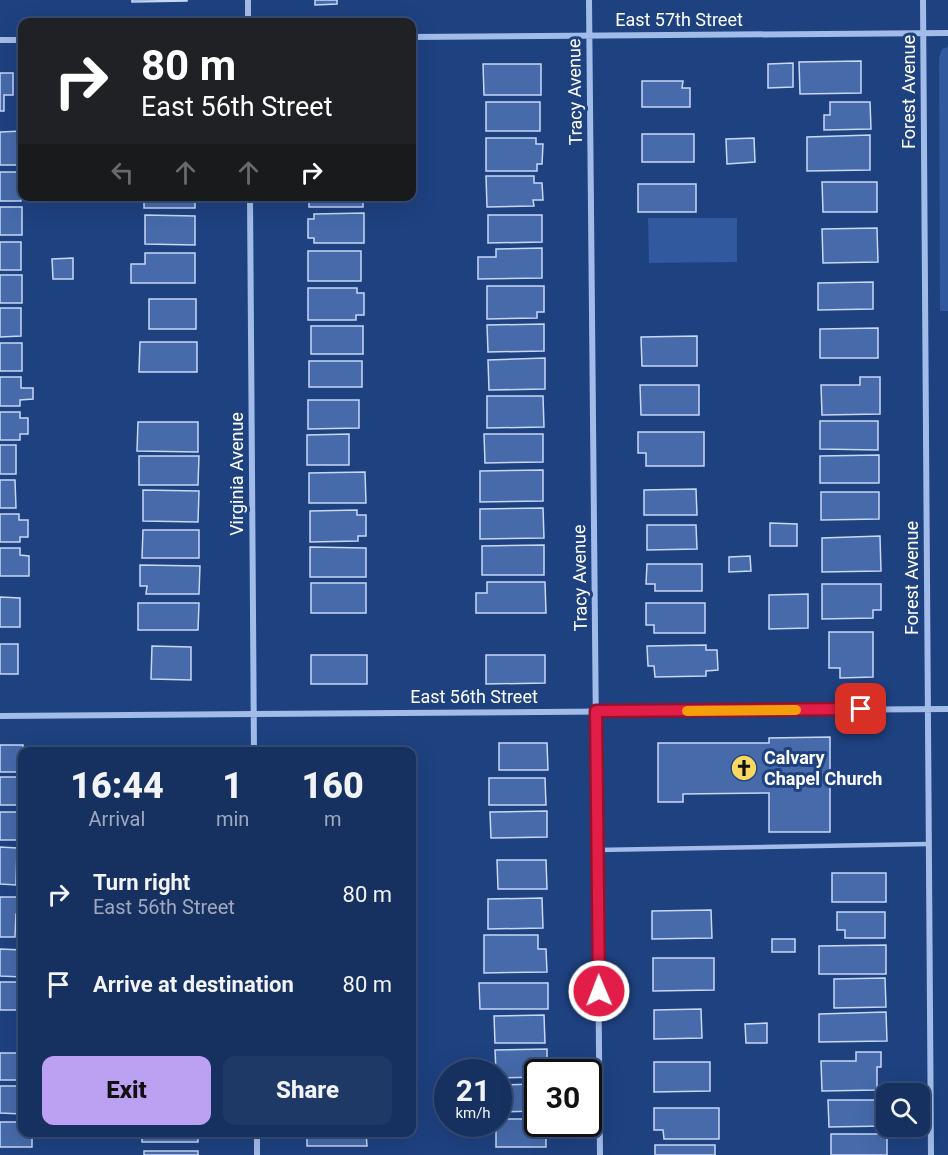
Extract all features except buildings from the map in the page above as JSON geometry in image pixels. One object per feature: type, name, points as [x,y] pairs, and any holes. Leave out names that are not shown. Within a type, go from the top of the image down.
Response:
[{"type":"street","points":[[248,0],[248,18]]},
{"type":"street","name":"Tracy Avenue","points":[[589,0],[600,1155]]},
{"type":"street","name":"Forest Avenue","points":[[923,0],[931,1155]]},
{"type":"street","name":"East 57th Street","points":[[416,37],[948,33]]},
{"type":"street","points":[[0,40],[18,40]]},
{"type":"street","name":"Virginia Avenue","points":[[250,201],[254,747]]},
{"type":"street","name":"East 56th Street","points":[[0,716],[948,708]]},
{"type":"street","points":[[257,1137],[257,1155]]},
{"type":"lane","points":[[597,850],[929,844]]},
{"type":"shaded area","points":[[948,47],[948,311],[940,311],[939,58],[942,49]]},
{"type":"shaded area","points":[[648,218],[737,218],[737,262],[649,263]]},
{"type":"slow traffic","points":[[687,711],[796,710]]},
{"type":"place","name":"Calvary Chapel Church","points":[[744,768]]},
{"type":"route","points":[[599,991],[596,711],[861,709]]}]
